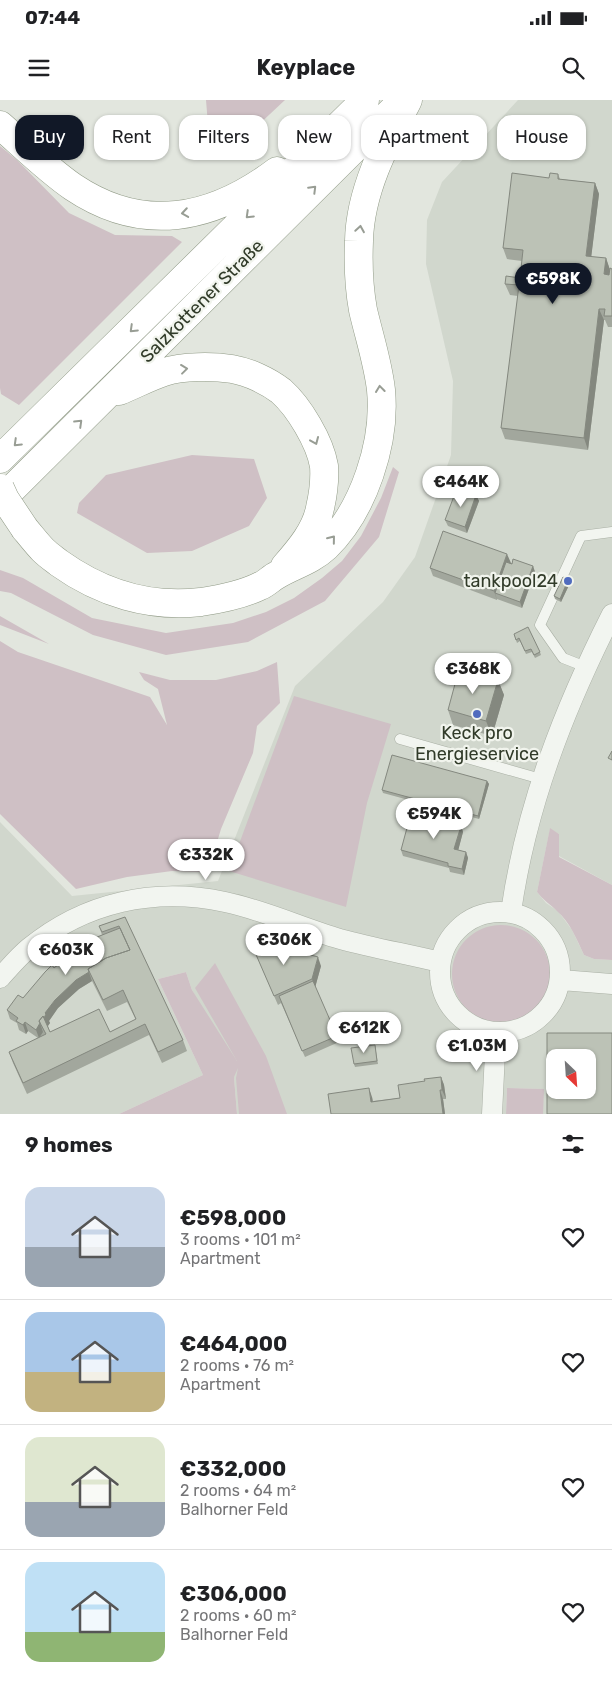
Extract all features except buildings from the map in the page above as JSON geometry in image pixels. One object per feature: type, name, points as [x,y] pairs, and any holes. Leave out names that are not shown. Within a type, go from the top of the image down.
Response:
[{"type":"highway","name":"Salzkottener Straße","points":[[350,115],[365,100]]},
{"type":"highway","name":"Salzkottener Straße","points":[[0,501],[402,100]]},
{"type":"highway","points":[[0,488],[25,529],[44,551],[70,570],[98,586],[136,600],[164,604],[184,604],[230,597],[260,586],[277,575],[305,562],[326,547],[346,522],[372,471],[379,443],[381,390],[363,307],[359,273],[359,239],[364,204],[373,174],[382,150],[408,100]]},
{"type":"highway","points":[[0,125],[57,175],[85,194],[109,207],[124,212],[157,216],[191,213],[233,198],[269,177],[292,160]]},
{"type":"highway","name":"Salzkottener Straße","points":[[0,459],[304,160]]},
{"type":"highway","points":[[106,397],[165,372],[197,368],[233,370],[264,380],[281,392],[295,407],[308,426],[316,443],[324,465],[324,487],[320,510],[313,526],[300,549],[277,575]]},
{"type":"street","points":[[511,912],[520,861],[541,779],[570,702],[612,614]]},
{"type":"street","points":[[0,978],[28,948],[60,926],[115,902],[149,896],[198,898],[226,902],[340,938],[440,962]]},
{"type":"street","points":[[492,912],[511,912],[529,918],[544,929],[554,944],[560,962],[561,980],[555,997],[545,1013],[531,1024],[514,1031],[496,1033],[476,1028],[459,1017],[447,1001],[440,982],[440,962],[446,943],[458,928],[474,917],[492,912]]},
{"type":"street","points":[[561,980],[612,984]]},
{"type":"street","points":[[492,1114],[496,1033]]},
{"type":"lane","points":[[586,667],[563,658],[540,625],[581,536],[612,532]]},
{"type":"lane","points":[[400,739],[541,779]]},
{"type":"shaded area","points":[[206,100],[285,100],[268,116],[207,115]]},
{"type":"shaded area","points":[[518,100],[612,100],[612,885],[559,856],[559,834],[550,829],[537,892],[546,903],[558,911],[572,930],[584,955],[594,959],[612,960],[612,1114],[543,1114],[543,1089],[507,1088],[506,1114],[237,1114],[234,1077],[192,990],[186,972],[158,979],[203,1075],[119,1114],[0,1114],[0,822],[72,896],[218,881],[295,686],[383,602],[415,557],[451,455],[453,381],[426,264],[427,220],[442,182],[462,160],[487,160],[487,133],[497,123],[497,160],[586,160],[586,115],[504,115]]},
{"type":"shaded area","points":[[0,146],[17,160],[69,213],[115,235],[172,236],[182,242],[19,405],[1,394]]},
{"type":"shaded area","points":[[192,455],[254,459],[267,498],[249,526],[192,551],[147,553],[77,513],[79,503],[106,475]]},
{"type":"shaded area","points":[[393,467],[399,472],[379,537],[325,601],[248,642],[166,655],[93,635],[11,593],[0,591],[0,570],[23,578],[92,618],[166,633],[233,623],[266,612],[294,598],[342,561],[361,536],[381,498]]},
{"type":"shaded area","points":[[0,616],[49,644],[0,625]]},
{"type":"shaded area","points":[[0,641],[18,652],[150,697],[167,725],[158,689],[144,680],[139,672],[170,680],[216,680],[257,671],[277,662],[280,703],[257,726],[253,753],[221,829],[208,872],[172,871],[127,877],[76,889],[0,814]]},
{"type":"shaded area","points":[[294,696],[391,724],[367,803],[346,907],[229,871]]},
{"type":"shaded area","points":[[550,828],[559,834],[559,857],[612,885],[612,960],[594,959],[584,955],[566,920],[537,892]]},
{"type":"shaded area","points":[[501,925],[520,929],[535,940],[546,955],[550,974],[546,993],[535,1008],[520,1019],[501,1023],[482,1019],[467,1008],[456,993],[452,974],[456,955],[467,940],[482,929]]},
{"type":"shaded area","points":[[215,963],[266,1056],[287,1114],[239,1114],[236,1078],[238,1068],[234,1077],[237,1114],[119,1114],[203,1075],[158,979],[186,972],[192,990],[237,1061],[195,988]]},
{"type":"shaded area","points":[[507,1088],[544,1089],[543,1114],[506,1114]]},
{"type":"place","name":"tankpool24","points":[[568,581]]},
{"type":"place","name":"Keck pro Energieservice","points":[[477,714]]}]
